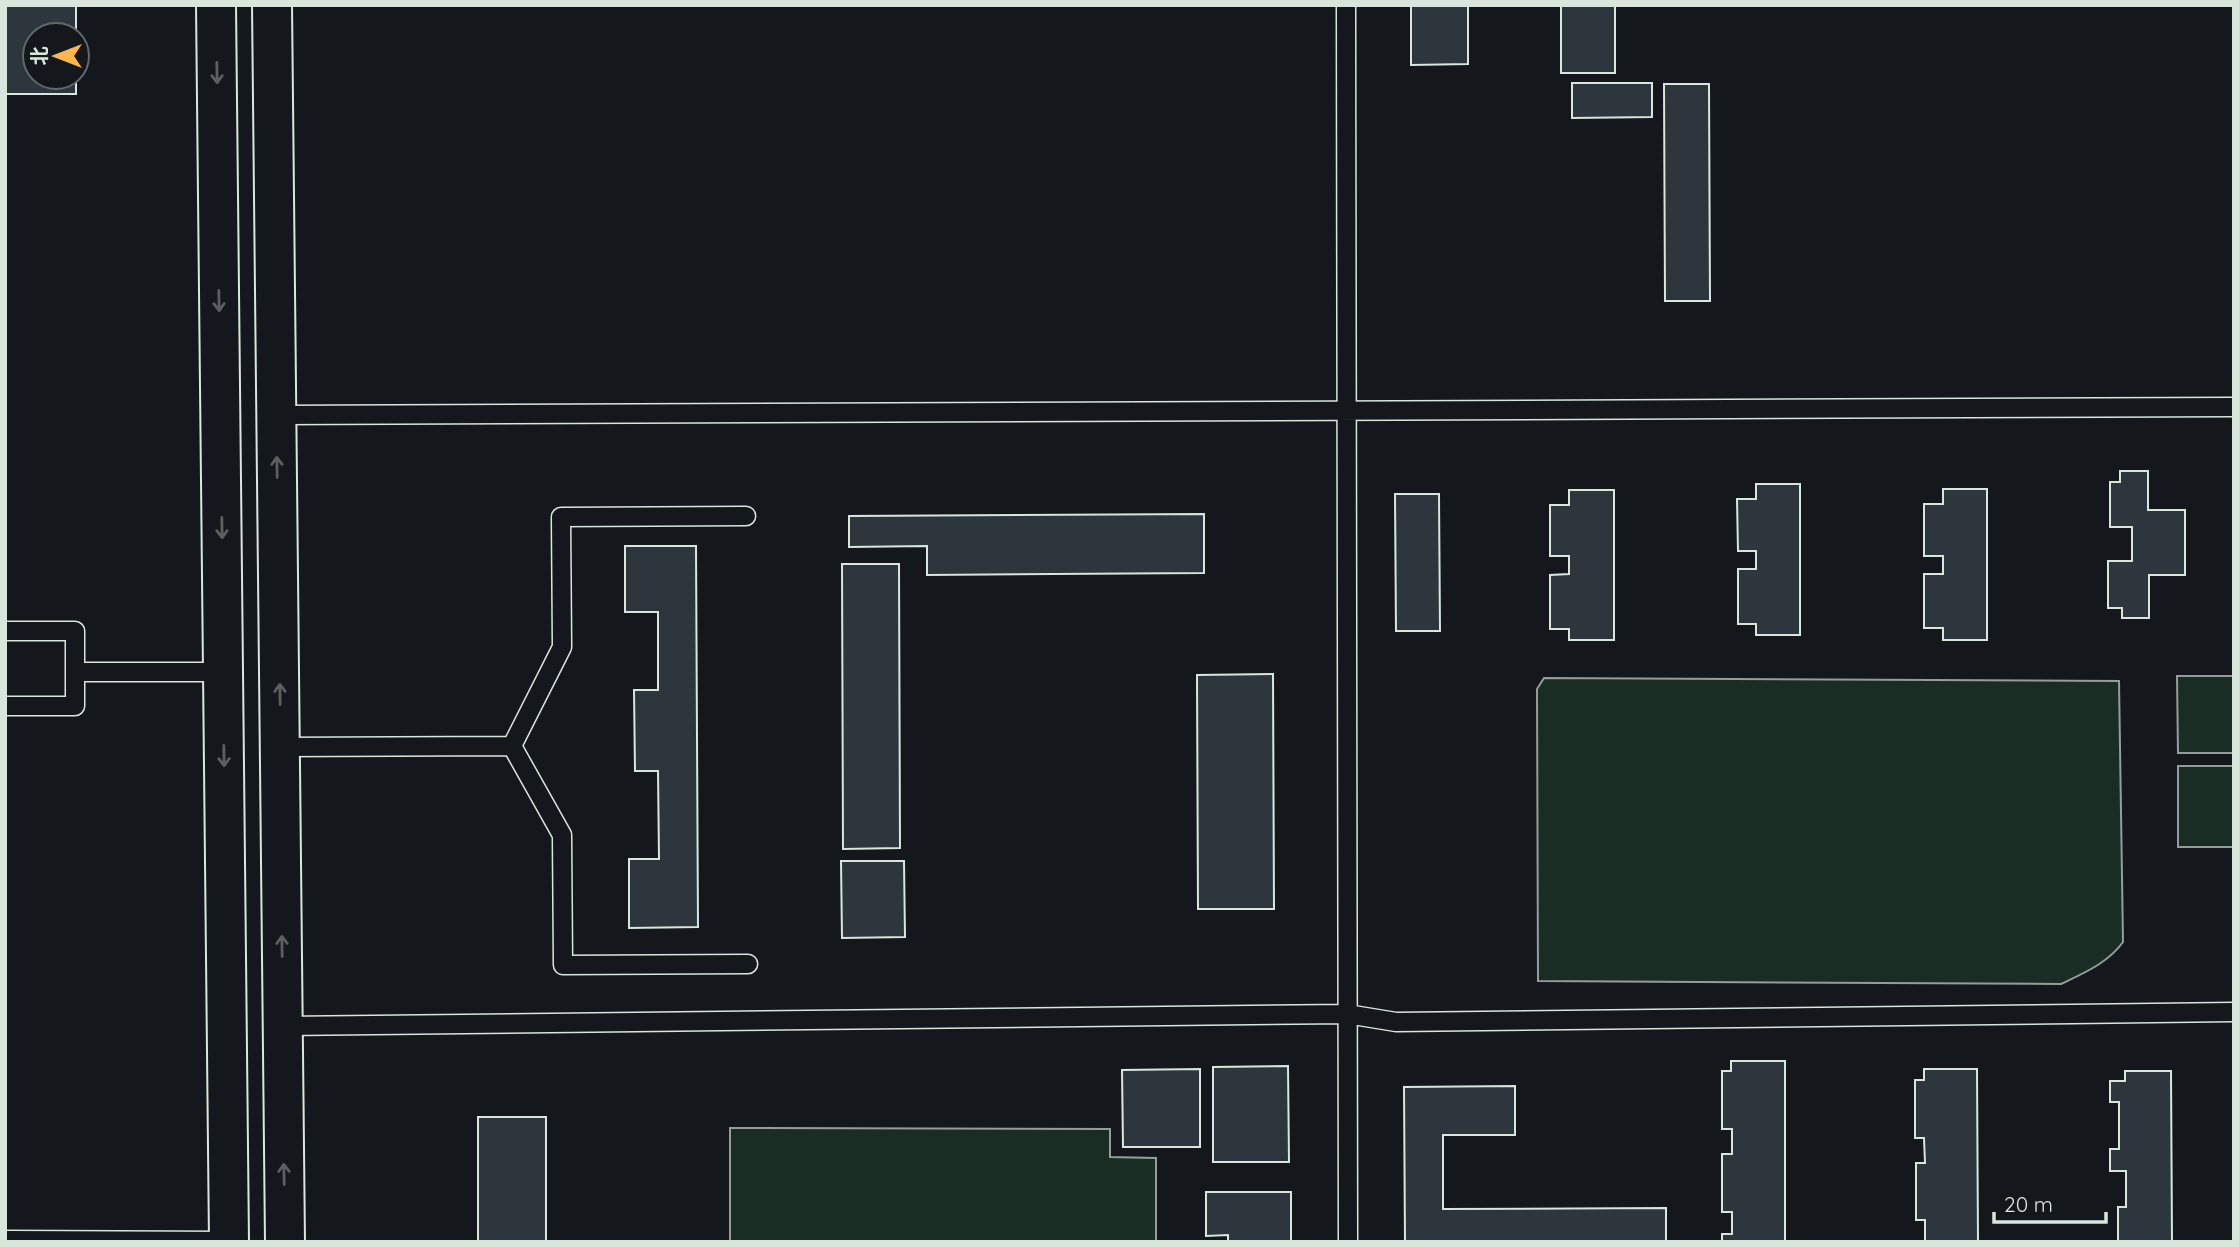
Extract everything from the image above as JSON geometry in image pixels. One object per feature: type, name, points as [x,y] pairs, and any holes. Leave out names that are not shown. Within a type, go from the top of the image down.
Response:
[{"type":"main road","points":[[216,5],[229,1241]]},
{"type":"main road","points":[[272,5],[285,1242]]},
{"type":"lane","points":[[1346,5],[1348,1242]]},
{"type":"lane","points":[[276,415],[2234,407]]},
{"type":"lane","points":[[512,746],[562,647],[561,517],[747,516]]},
{"type":"lane","points":[[5,631],[75,631],[75,706],[5,706]]},
{"type":"lane","points":[[75,671],[223,672]]},
{"type":"lane","points":[[280,747],[512,746]]},
{"type":"lane","points":[[512,746],[562,835],[563,965],[748,964]]},
{"type":"lane","points":[[283,1026],[1348,1014],[1396,1023],[2234,1012]]},
{"type":"lane","points":[[5,1240],[229,1241]]},
{"type":"green space","points":[[2177,676],[2234,676],[2234,753],[2178,753]]},
{"type":"green space","points":[[1544,678],[2119,681],[2123,942],[2103,962],[2061,984],[1538,981],[1537,689]]},
{"type":"green space","points":[[2178,766],[2234,766],[2234,847],[2178,847]]},
{"type":"green space","points":[[730,1128],[1110,1129],[1110,1157],[1156,1158],[1156,1242],[730,1242]]},
{"type":"building","points":[[5,5],[76,5],[76,21],[21,21],[21,91],[76,91],[76,94],[5,94]]},
{"type":"building","points":[[1411,5],[1468,5],[1468,64],[1411,65]]},
{"type":"building","points":[[1561,5],[1615,5],[1615,73],[1561,73]]},
{"type":"building","points":[[1572,83],[1652,83],[1652,117],[1572,118]]},
{"type":"building","points":[[1664,84],[1709,84],[1710,301],[1665,301]]},
{"type":"building","points":[[2120,471],[2148,471],[2148,510],[2185,510],[2185,575],[2149,575],[2149,618],[2122,618],[2122,608],[2108,608],[2108,561],[2132,561],[2132,527],[2110,527],[2110,482],[2120,482]]},
{"type":"building","points":[[1756,484],[1800,484],[1800,635],[1756,635],[1756,624],[1738,624],[1738,569],[1756,569],[1756,551],[1738,551],[1737,499],[1756,499]]},
{"type":"building","points":[[1943,489],[1987,489],[1987,640],[1943,640],[1943,628],[1924,628],[1924,574],[1943,574],[1943,556],[1924,556],[1924,504],[1943,504]]},
{"type":"building","points":[[1569,490],[1614,490],[1614,640],[1569,640],[1569,629],[1550,629],[1550,575],[1569,574],[1569,556],[1550,556],[1550,505],[1569,505]]},
{"type":"building","points":[[1395,494],[1439,494],[1440,631],[1396,631]]},
{"type":"building","points":[[1204,514],[1204,573],[927,575],[927,546],[849,547],[849,516]]},
{"type":"building","points":[[625,546],[696,546],[698,927],[629,928],[629,859],[659,859],[658,771],[635,771],[634,690],[658,690],[658,612],[625,612]]},
{"type":"building","points":[[842,564],[899,564],[900,848],[843,849]]},
{"type":"building","points":[[1273,674],[1274,909],[1198,909],[1197,675]]},
{"type":"building","points":[[841,861],[904,861],[905,937],[842,938]]},
{"type":"building","points":[[1731,1061],[1785,1061],[1785,1242],[1722,1242],[1722,1234],[1732,1234],[1732,1212],[1722,1212],[1722,1154],[1732,1154],[1732,1129],[1722,1129],[1722,1071],[1731,1071]]},
{"type":"building","points":[[1288,1066],[1289,1162],[1213,1162],[1213,1067]]},
{"type":"building","points":[[1200,1069],[1200,1147],[1123,1147],[1122,1070]]},
{"type":"building","points":[[1924,1069],[1977,1069],[1978,1242],[1925,1242],[1925,1220],[1916,1220],[1916,1163],[1925,1163],[1924,1138],[1915,1138],[1915,1080],[1924,1080]]},
{"type":"building","points":[[2125,1071],[2171,1071],[2172,1242],[2118,1242],[2118,1207],[2126,1207],[2126,1171],[2110,1171],[2110,1149],[2119,1149],[2119,1102],[2110,1102],[2110,1081],[2125,1081]]},
{"type":"building","points":[[1515,1086],[1515,1135],[1443,1135],[1443,1209],[1666,1208],[1666,1242],[1405,1242],[1404,1087]]},
{"type":"building","points":[[478,1117],[546,1117],[546,1242],[478,1242]]},
{"type":"building","points":[[1206,1192],[1291,1192],[1291,1242],[1228,1242],[1228,1235],[1206,1236]]}]
